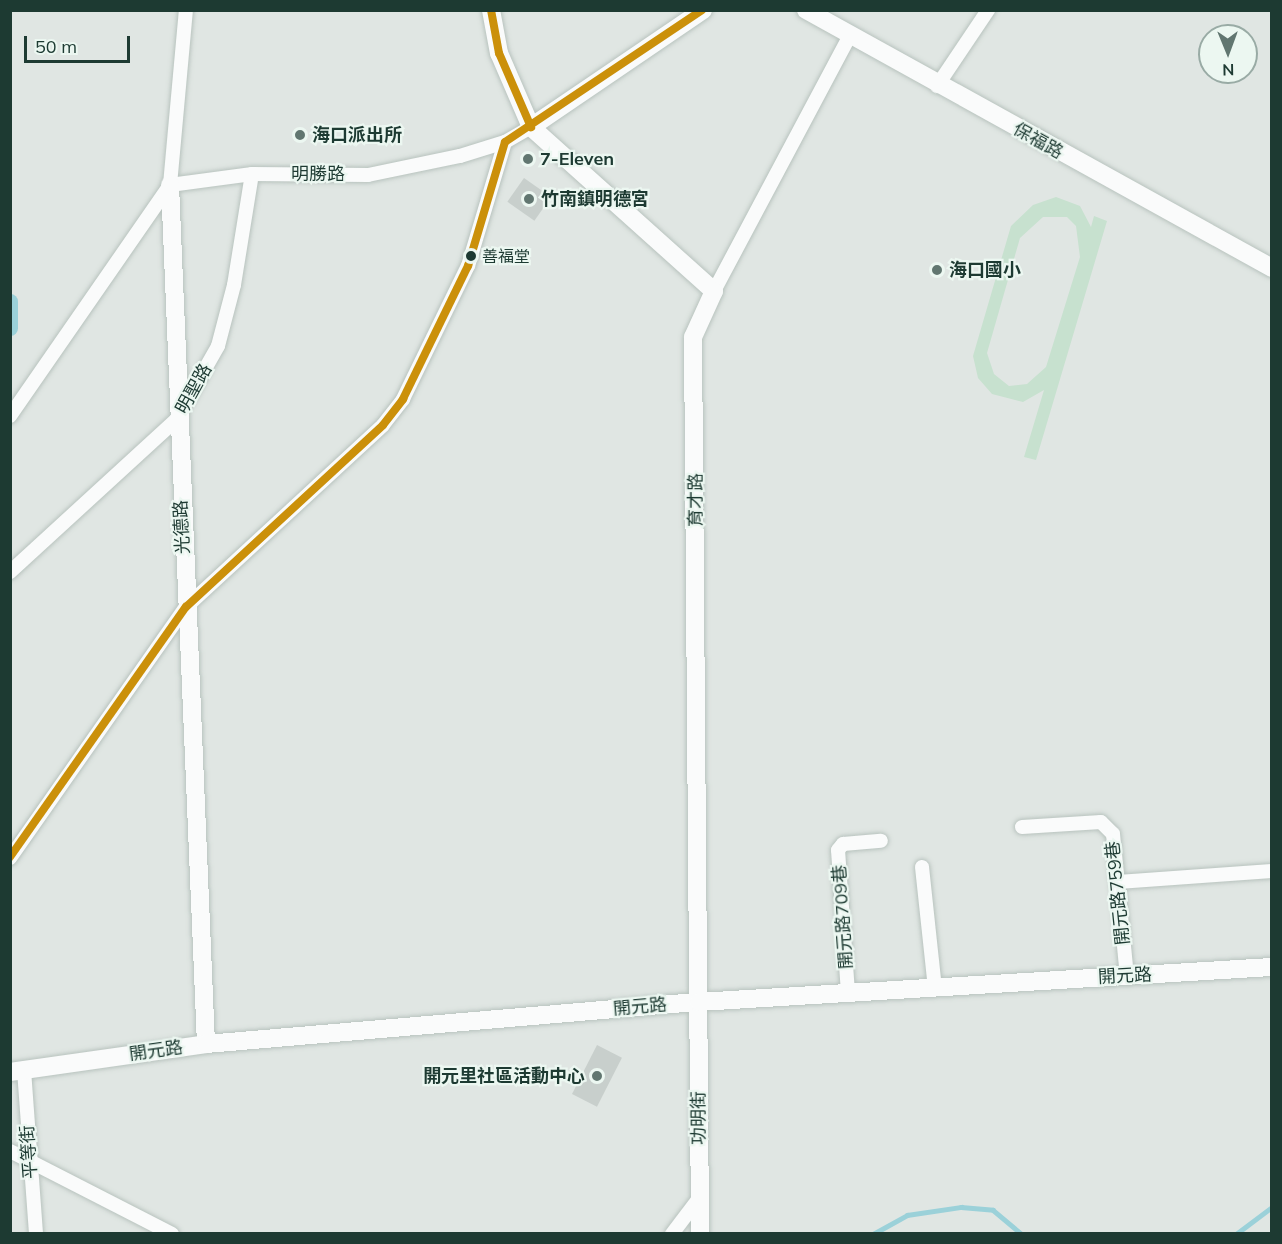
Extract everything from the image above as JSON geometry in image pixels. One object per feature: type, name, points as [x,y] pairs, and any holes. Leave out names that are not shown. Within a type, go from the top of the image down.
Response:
[{"type":"street","name":"光德路","points":[[186,10],[170,185],[176,420],[206,1044]]},
{"type":"street","points":[[491,10],[500,53],[531,127],[714,291]]},
{"type":"street","name":"明勝路","points":[[170,185],[252,174],[368,175],[505,142],[531,127],[703,10]]},
{"type":"street","name":"保福路","points":[[806,10],[937,86],[1272,268]]},
{"type":"street","points":[[937,86],[988,10]]},
{"type":"street","name":"育才路","points":[[699,1002],[693,337],[714,291],[849,37]]},
{"type":"street","points":[[10,858],[186,608],[383,425],[403,399],[468,266],[505,142]]},
{"type":"street","name":"明聖路","points":[[10,572],[176,420],[218,346],[234,285],[252,174]]},
{"type":"street","points":[[10,416],[170,185]]},
{"type":"street","name":"開元路759巷","points":[[1023,827],[1101,822],[1113,834],[1127,976]]},
{"type":"street","name":"開元路709巷","points":[[848,993],[838,850],[843,844],[880,842]]},
{"type":"street","points":[[922,867],[935,988]]},
{"type":"street","points":[[1118,882],[1272,871]]},
{"type":"street","name":"開元路","points":[[17,1071],[206,1044],[699,1002],[1272,967]]},
{"type":"street","name":"功明街","points":[[699,1002],[700,1233]]},
{"type":"street","name":"平等街","points":[[17,1071],[36,1233]]},
{"type":"street","points":[[10,1151],[172,1233]]},
{"type":"street","points":[[672,1233],[700,1197]]},
{"type":"green space","points":[[1056,197],[1080,206],[1091,227],[1094,216],[1107,221],[1036,460],[1024,457],[1044,390],[1023,402],[992,394],[978,378],[973,356],[1011,226],[1033,205]],"holes":[[[1043,217],[1067,217],[1076,226],[1080,257],[1046,367],[1027,384],[1009,386],[994,374],[987,353],[1020,238]]]},
{"type":"building","name":"竹南鎮明德宮","points":[[524,178],[551,197],[534,221],[507,202]]},
{"type":"building","name":"開元里社區活動中心","points":[[597,1045],[622,1058],[597,1107],[572,1094]]},
{"type":"waterway","points":[[10,301],[10,328]]},
{"type":"waterway","points":[[873,1234],[907,1215],[961,1207],[993,1210],[1022,1234]]},
{"type":"waterway","points":[[1236,1234],[1272,1207]]},
{"type":"transit line","points":[[491,10],[499,53],[531,127]]},
{"type":"transit line","points":[[505,142],[702,10]]},
{"type":"transit line","points":[[10,857],[186,607],[383,425],[403,399],[468,266],[505,142]]},
{"type":"place","name":"海口派出所","points":[[300,135]]},
{"type":"place","name":"7-Eleven","points":[[528,159]]},
{"type":"place","name":"竹南鎮明德宮","points":[[529,199]]},
{"type":"place","name":"善福堂","points":[[471,256]]},
{"type":"place","name":"海口國小","points":[[937,270]]},
{"type":"place","name":"開元里社區活動中心","points":[[597,1076]]}]
